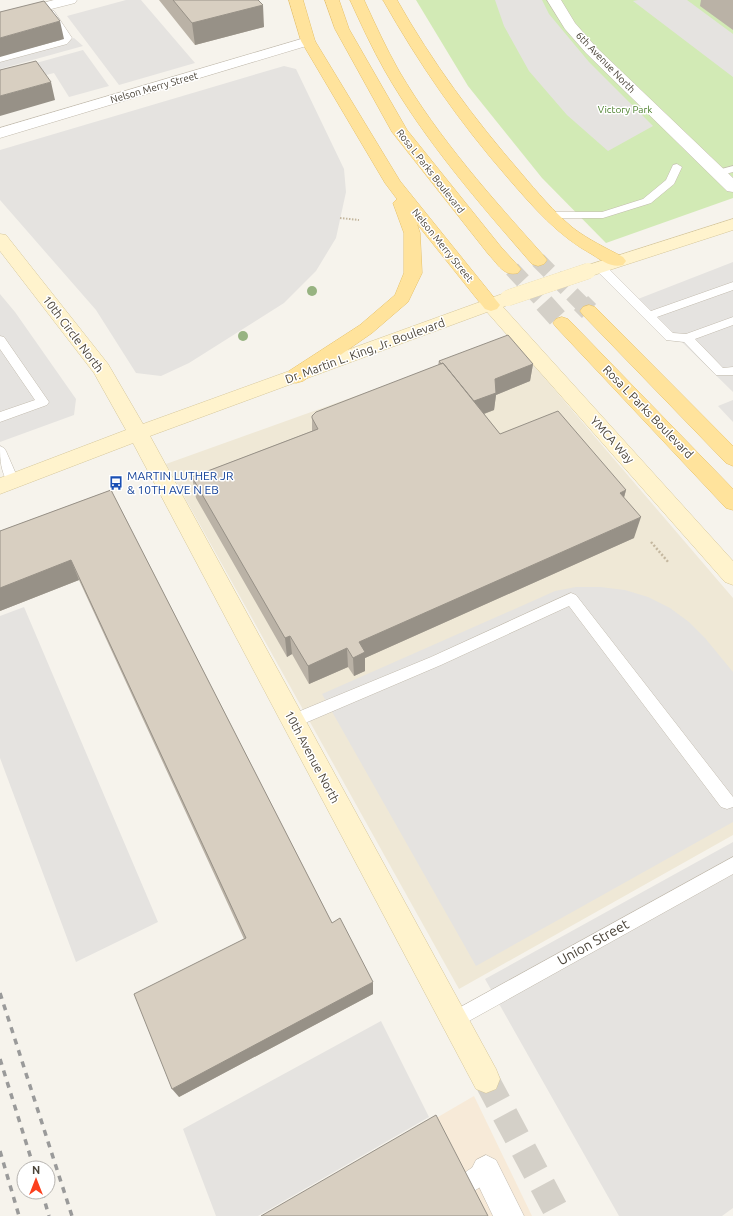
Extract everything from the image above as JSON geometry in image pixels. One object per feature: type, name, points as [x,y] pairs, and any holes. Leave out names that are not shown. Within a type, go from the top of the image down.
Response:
[{"type":"main road","name":"Nelson Merry Street","points":[[296,0],[308,41],[393,183],[499,301]]},
{"type":"main road","name":"Rosa L Parks Boulevard","points":[[332,0],[342,30],[400,132],[495,251],[512,269]]},
{"type":"main road","name":"Rosa L Parks Boulevard","points":[[357,0],[385,58],[431,130],[462,172],[538,260]]},
{"type":"main road","points":[[390,0],[424,58],[458,107],[490,148],[567,231],[617,261]]},
{"type":"main road","points":[[296,376],[366,329],[402,298],[413,273],[412,233],[393,183]]},
{"type":"main road","points":[[589,311],[733,458]]},
{"type":"main road","name":"Rosa L Parks Boulevard","points":[[562,323],[733,502]]},
{"type":"street","points":[[0,18],[70,0]]},
{"type":"street","name":"6th Avenue North","points":[[554,0],[576,32],[602,60],[733,187]]},
{"type":"street","name":"Nelson Merry Street","points":[[0,132],[308,41]]},
{"type":"street","name":"Dr. Martin L. King, Jr. Boulevard","points":[[7,484],[138,433],[499,301],[733,224]]},
{"type":"street","name":"10th Circle North","points":[[0,239],[101,369],[138,433]]},
{"type":"street","name":"YMCA Way","points":[[499,301],[733,576]]},
{"type":"street","name":"10th Avenue North","points":[[138,433],[486,1080]]},
{"type":"street","points":[[475,1178],[509,1216]]},
{"type":"lane","points":[[0,59],[64,42],[67,38],[47,6]]},
{"type":"lane","points":[[551,215],[603,215],[647,201],[670,182],[677,167]]},
{"type":"lane","points":[[718,173],[733,168]]},
{"type":"lane","points":[[594,269],[649,316],[670,337],[687,338],[733,321]]},
{"type":"lane","points":[[649,316],[733,286]]},
{"type":"lane","points":[[687,338],[720,372],[733,372]]},
{"type":"lane","points":[[0,340],[43,402],[0,417]]},
{"type":"lane","points":[[0,451],[7,484]]},
{"type":"lane","points":[[293,721],[436,661],[571,599],[727,802]]},
{"type":"lane","name":"Union Street","points":[[454,1020],[733,865]]},
{"type":"path","points":[[340,218],[359,220]]},
{"type":"path","points":[[651,542],[669,563]]},
{"type":"shaded area","points":[[126,0],[141,0],[195,63],[119,85],[67,16]]},
{"type":"shaded area","points":[[495,0],[542,0],[549,14],[589,62],[653,126],[608,151],[567,115],[529,71],[504,26]]},
{"type":"shaded area","points":[[687,0],[733,34],[733,77],[633,1]]},
{"type":"shaded area","points":[[74,38],[83,46],[0,69],[0,58]]},
{"type":"shaded area","points":[[83,50],[109,86],[69,97],[54,73],[0,87],[0,73]]},
{"type":"shaded area","points":[[284,66],[296,69],[344,169],[346,192],[336,238],[316,271],[284,303],[189,363],[161,376],[136,373],[96,310],[0,200],[0,150]]},
{"type":"shaded area","points":[[733,262],[733,392],[638,299]]},
{"type":"shaded area","points":[[0,294],[15,312],[76,399],[74,415],[0,442]]},
{"type":"shaded area","points":[[512,340],[733,598],[733,835],[459,989],[166,464]]},
{"type":"shaded area","points":[[733,400],[733,422],[718,406]]},
{"type":"shaded area","points":[[576,587],[600,587],[625,590],[648,597],[670,608],[689,622],[705,638],[733,672],[733,822],[476,966],[322,694],[555,591]]},
{"type":"shaded area","points":[[24,607],[158,922],[76,962],[0,758],[0,616]]},
{"type":"shaded area","points":[[733,842],[733,1208],[722,1216],[619,1216],[485,979]]},
{"type":"shaded area","points":[[381,1021],[429,1117],[258,1216],[216,1216],[183,1129]]},
{"type":"shaded area","points":[[474,1096],[532,1216],[268,1216]]},
{"type":"green space","name":"Victory Park","points":[[416,0],[733,0],[733,198],[606,243],[542,178],[468,86]]},
{"type":"building","points":[[173,0],[258,0],[263,5],[192,23]]},
{"type":"building","points":[[44,1],[60,21],[0,38],[0,12]]},
{"type":"building","points":[[36,61],[51,82],[0,96],[0,70]]},
{"type":"building","points":[[508,335],[533,364],[495,379],[496,393],[474,401],[443,363],[441,364],[439,361]]},
{"type":"building","points":[[443,363],[500,434],[558,411],[626,490],[620,493],[641,517],[359,642],[365,652],[353,658],[347,648],[308,666],[290,636],[285,638],[192,477],[318,429],[312,418],[316,412]]},
{"type":"building","points":[[111,490],[332,923],[340,918],[373,982],[172,1089],[134,994],[246,938],[71,560],[0,588],[0,531]]},
{"type":"building","points":[[436,1115],[488,1216],[261,1216]]},
{"type":"tunnel","points":[[538,260],[589,311]]},
{"type":"tunnel","points":[[512,269],[545,304]]},
{"type":"tunnel","points":[[544,303],[562,323]]},
{"type":"tunnel","points":[[486,1079],[559,1216]]},
{"type":"railway","points":[[0,993],[72,1216]]},
{"type":"railway","points":[[0,1059],[32,1160]]},
{"type":"railway","points":[[0,1151],[19,1216]]},
{"type":"railway","points":[[44,1200],[49,1216]]},
{"type":"place","name":"MARTIN LUTHER JR & 10TH AVE N EB","points":[[116,483]]}]
